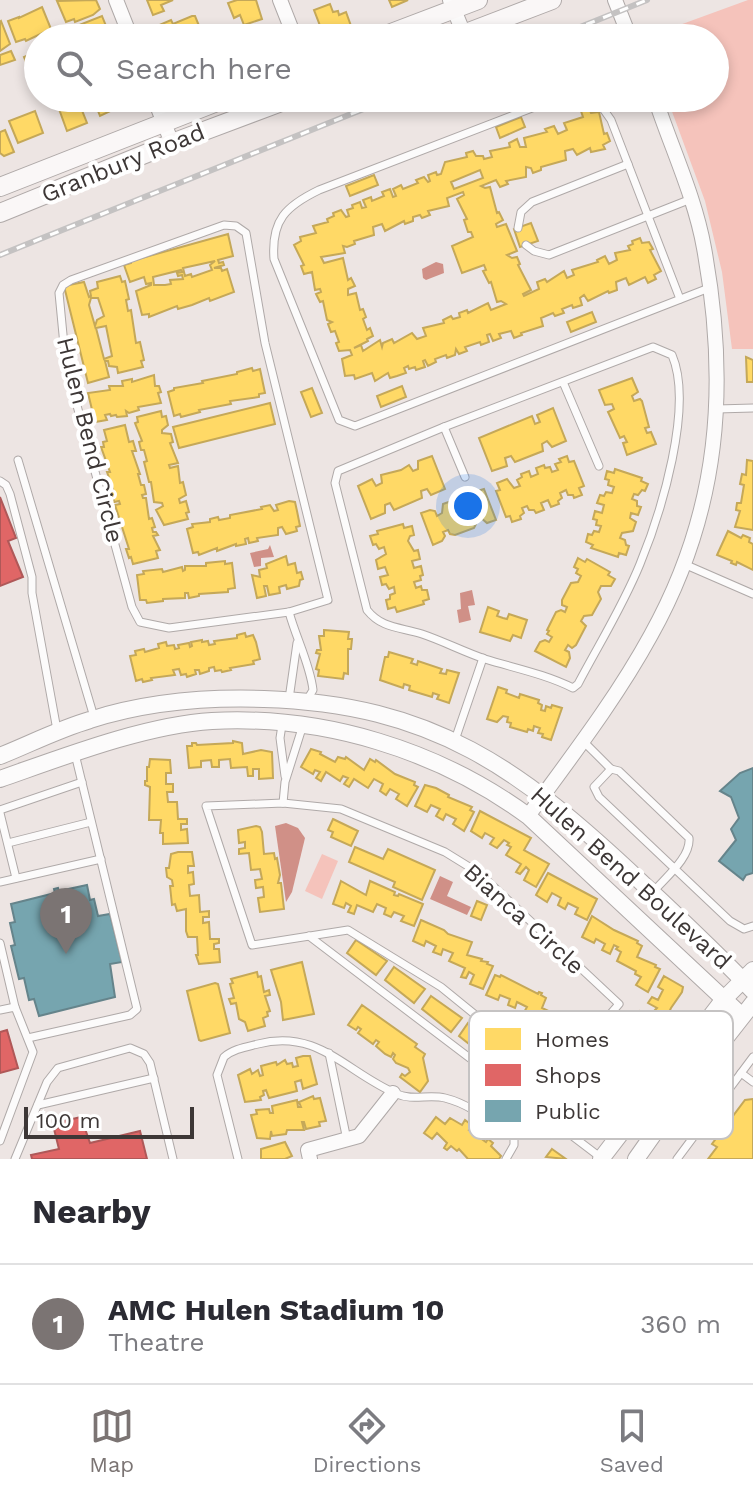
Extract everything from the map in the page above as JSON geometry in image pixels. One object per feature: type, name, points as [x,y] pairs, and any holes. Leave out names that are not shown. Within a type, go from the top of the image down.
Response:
[{"type":"main road","points":[[409,24],[452,5],[478,0]]},
{"type":"main road","points":[[490,24],[552,0]]},
{"type":"main road","name":"Granbury Road","points":[[0,187],[192,112]]},
{"type":"main road","name":"Granbury Road","points":[[0,213],[255,112]]},
{"type":"street","points":[[116,0],[125,24]]},
{"type":"street","points":[[280,0],[289,24]]},
{"type":"street","points":[[615,0],[624,24]]},
{"type":"street","points":[[160,112],[172,143]]},
{"type":"street","points":[[528,816],[653,633],[684,564],[707,489],[719,367],[704,246],[660,112]]},
{"type":"street","name":"Hulen Bend Boulevard","points":[[0,756],[94,719],[185,700],[228,697],[307,700],[373,712],[455,740],[504,767],[583,827],[749,980]]},
{"type":"street","points":[[282,723],[289,699]]},
{"type":"street","points":[[303,725],[307,700]]},
{"type":"street","name":"Hulen Bend Boulevard","points":[[0,779],[152,731],[211,721],[303,725],[380,743],[435,762],[488,788],[528,816],[724,999],[749,1014]]},
{"type":"street","points":[[715,1011],[724,999],[749,980]]},
{"type":"street","points":[[733,1035],[749,1014]]},
{"type":"street","points":[[310,1159],[308,1150],[359,1136],[393,1093]]},
{"type":"street","points":[[602,1159],[617,1139]]},
{"type":"street","points":[[636,1159],[652,1139]]},
{"type":"lane","points":[[522,112],[319,190],[295,202],[285,212],[275,232],[274,259],[339,420],[355,426],[709,288]]},
{"type":"lane","points":[[605,112],[680,299]]},
{"type":"lane","points":[[518,228],[521,212],[532,202],[628,164]]},
{"type":"lane","points":[[526,245],[549,255],[691,199]]},
{"type":"lane","name":"Hulen Bend Circle","points":[[224,225],[236,226],[246,233],[265,343],[328,600],[289,612],[169,628],[140,622],[132,607],[76,402],[64,345],[59,299],[63,285],[224,225]]},
{"type":"lane","points":[[653,347],[672,355],[678,370],[680,402],[672,462],[641,563],[611,625],[573,688],[420,633],[384,625],[367,610],[335,483],[338,471],[444,427],[653,347]]},
{"type":"lane","points":[[563,382],[599,466]]},
{"type":"lane","points":[[717,409],[753,408]]},
{"type":"lane","points":[[444,427],[465,477]]},
{"type":"lane","points":[[18,460],[94,719]]},
{"type":"lane","points":[[0,481],[10,494],[32,577],[32,593],[58,733]]},
{"type":"lane","points":[[684,564],[753,594]]},
{"type":"lane","points":[[289,612],[312,677],[313,690],[307,700]]},
{"type":"lane","points":[[289,699],[297,641]]},
{"type":"lane","points":[[455,740],[483,658]]},
{"type":"lane","points":[[282,723],[283,803]]},
{"type":"lane","points":[[285,782],[303,725]]},
{"type":"lane","points":[[582,740],[689,838],[689,848],[653,893]]},
{"type":"lane","points":[[28,1038],[130,1015],[137,1009],[75,754]]},
{"type":"lane","points":[[611,769],[594,787],[596,792],[738,927],[753,926]]},
{"type":"lane","points":[[16,878],[0,812],[82,782]]},
{"type":"lane","name":"Bianca Circle","points":[[471,1011],[441,987],[348,930],[252,945],[206,806],[283,803],[341,809],[445,852],[479,873],[619,1004],[613,1011]]},
{"type":"lane","points":[[8,843],[91,822]]},
{"type":"lane","points":[[0,882],[101,859]]},
{"type":"lane","points":[[309,936],[469,1058]]},
{"type":"lane","points":[[0,943],[4,977],[33,1052],[0,1141]]},
{"type":"lane","points":[[0,1010],[15,1007]]},
{"type":"lane","points":[[238,1159],[217,1075],[224,1057],[241,1048],[276,1039],[292,1039],[329,1053],[393,1093],[411,1098],[445,1098],[469,1107]]},
{"type":"lane","points":[[15,1159],[47,1082],[58,1068],[130,1048],[144,1054],[150,1063],[173,1159]]},
{"type":"lane","points":[[329,1053],[347,1140]]},
{"type":"lane","points":[[733,1084],[753,1057]]},
{"type":"lane","points":[[741,1073],[753,1082]]},
{"type":"lane","points":[[38,1105],[154,1078]]},
{"type":"lane","points":[[506,1159],[514,1139]]},
{"type":"lane","points":[[575,1139],[602,1159]]},
{"type":"lane","points":[[677,1159],[692,1139]]},
{"type":"shaded area","points":[[753,0],[753,349],[732,349],[722,272],[705,201],[672,112],[729,112],[729,24],[682,24]]},
{"type":"shaded area","points":[[436,262],[443,264],[444,273],[426,280],[423,278],[422,269]]},
{"type":"shaded area","points":[[270,545],[274,557],[261,558],[261,566],[254,567],[250,553],[268,549]]},
{"type":"shaded area","points":[[472,590],[475,605],[468,606],[471,620],[459,623],[457,610],[461,609],[460,593]]},
{"type":"shaded area","points":[[286,823],[298,828],[305,838],[292,892],[286,902],[275,826]]},
{"type":"shaded area","points":[[322,854],[338,861],[322,899],[305,891]]},
{"type":"shaded area","points":[[440,876],[453,882],[447,896],[471,907],[467,915],[430,899]]},
{"type":"building: Homes","points":[[96,0],[100,9],[75,22],[74,19],[66,22],[57,1]]},
{"type":"building: Homes","points":[[147,0],[173,0],[161,5],[164,11],[153,15]]},
{"type":"building: Homes","points":[[256,0],[262,19],[244,24],[240,15],[234,18],[228,3]]},
{"type":"building: Homes","points":[[389,0],[408,0],[392,7]]},
{"type":"building: Homes","points":[[330,4],[333,12],[338,11],[339,15],[346,12],[350,24],[319,24],[314,10]]},
{"type":"building: Homes","points":[[42,7],[49,24],[24,24],[24,39],[16,42],[8,21]]},
{"type":"building: Homes","points":[[102,16],[105,24],[82,24]]},
{"type":"building: Homes","points":[[195,16],[198,24],[173,24]]},
{"type":"building: Homes","points":[[0,22],[10,44],[0,51]]},
{"type":"building: Homes","points":[[11,51],[15,60],[0,65],[0,55]]},
{"type":"building: Homes","points":[[35,112],[43,133],[18,143],[9,121]]},
{"type":"building: Homes","points":[[60,112],[83,112],[87,123],[67,131]]},
{"type":"building: Homes","points":[[581,112],[599,112],[604,134],[607,133],[610,141],[603,145],[605,149],[591,152],[590,148],[577,155],[573,149],[565,151],[566,160],[541,167],[533,173],[531,168],[526,167],[526,177],[506,181],[508,184],[500,187],[496,180],[481,186],[490,187],[497,213],[503,220],[496,224],[497,227],[506,224],[517,251],[507,255],[517,257],[531,290],[523,294],[539,289],[537,282],[545,279],[547,282],[564,271],[567,278],[574,275],[572,270],[598,262],[605,256],[609,264],[617,260],[615,253],[630,250],[628,246],[633,244],[632,241],[640,238],[642,243],[649,242],[653,249],[650,250],[661,271],[654,275],[656,279],[648,283],[645,277],[629,285],[626,278],[616,282],[617,290],[588,301],[584,295],[580,298],[582,305],[573,308],[572,305],[562,309],[564,313],[541,318],[543,326],[522,335],[514,338],[511,331],[499,334],[501,338],[493,341],[490,334],[487,335],[489,342],[465,347],[467,351],[459,354],[456,349],[455,355],[435,359],[436,362],[428,366],[425,360],[425,367],[416,370],[408,366],[404,368],[406,373],[397,376],[390,378],[388,373],[375,381],[372,373],[355,379],[354,375],[345,376],[342,359],[352,355],[350,350],[339,351],[335,331],[331,332],[328,324],[332,322],[327,320],[323,301],[320,302],[316,294],[321,292],[320,289],[315,290],[312,272],[304,274],[301,266],[304,265],[294,245],[301,241],[300,237],[316,233],[313,226],[328,222],[333,213],[341,210],[346,217],[352,205],[360,202],[362,208],[366,207],[363,200],[371,197],[372,201],[384,196],[382,192],[390,189],[393,197],[396,196],[393,189],[401,185],[403,189],[424,177],[430,181],[428,175],[441,174],[445,162],[467,157],[466,153],[473,151],[484,159],[492,157],[490,151],[510,147],[509,143],[517,139],[520,147],[526,147],[524,138],[547,132],[545,129],[554,126],[558,134],[567,130],[564,123],[583,117]],"holes":[[[480,170],[483,178],[454,189],[451,182]],[[463,192],[464,195],[457,199],[467,219],[464,220],[468,232],[473,237],[452,246],[462,273],[484,265],[486,270],[483,271],[491,282],[497,302],[506,304],[491,310],[488,303],[468,313],[467,310],[459,313],[460,317],[453,319],[451,316],[443,320],[444,323],[423,328],[426,336],[417,339],[412,333],[394,343],[392,339],[383,343],[382,347],[380,340],[363,351],[361,345],[354,348],[373,336],[370,328],[367,330],[363,319],[366,317],[363,309],[360,310],[356,293],[348,295],[348,289],[355,286],[351,278],[348,280],[343,258],[324,263],[321,257],[345,253],[343,246],[374,235],[373,227],[382,224],[385,231],[404,221],[405,224],[413,221],[413,217],[420,215],[422,218],[430,215],[428,211],[449,206],[447,198]]]},
{"type":"building: Homes","points":[[521,117],[525,127],[500,138],[496,127]]},
{"type":"building: Homes","points":[[5,130],[14,152],[4,156],[0,153],[0,132]]},
{"type":"building: Homes","points":[[374,175],[378,185],[350,196],[346,186]]},
{"type":"building: Homes","points":[[531,223],[538,241],[520,247],[514,229]]},
{"type":"building: Homes","points":[[228,234],[233,256],[218,260],[224,265],[214,268],[227,269],[234,292],[178,309],[177,306],[149,317],[149,314],[142,315],[136,291],[151,283],[146,284],[144,277],[130,282],[124,265]],"holes":[[[215,261],[210,265],[212,270],[192,277],[191,274],[185,276],[183,268]],[[181,270],[177,273],[183,279],[170,280],[171,284],[154,285],[153,277]]]},
{"type":"building: Homes","points":[[120,276],[122,282],[125,281],[128,311],[131,310],[136,343],[140,342],[144,360],[141,361],[143,367],[118,373],[117,367],[109,366],[105,361],[109,377],[88,383],[64,286],[84,282],[89,297],[90,291],[98,288],[97,282]],"holes":[[[91,298],[98,298],[104,316],[97,320],[95,326],[89,305]],[[106,326],[112,356],[104,359],[96,328]]]},
{"type":"building: Homes","points":[[592,312],[596,322],[571,332],[567,322]]},
{"type":"building: Homes","points":[[746,357],[753,360],[753,382],[747,382]]},
{"type":"building: Homes","points":[[252,368],[253,371],[260,369],[265,393],[259,394],[259,397],[230,401],[231,404],[181,417],[180,414],[174,416],[168,392],[174,388]]},
{"type":"building: Homes","points":[[154,375],[155,386],[159,386],[161,392],[158,393],[161,403],[138,407],[139,410],[129,413],[126,411],[127,416],[105,415],[107,420],[95,422],[88,393],[110,390],[109,386],[123,386],[122,381],[132,379],[132,382]]},
{"type":"building: Homes","points":[[632,378],[638,392],[632,396],[634,401],[642,401],[649,427],[645,428],[647,433],[651,432],[656,444],[627,455],[623,443],[627,442],[624,436],[620,438],[608,412],[614,409],[612,404],[605,405],[599,390]]},
{"type":"building: Homes","points":[[402,386],[406,397],[381,407],[377,396]]},
{"type":"building: Homes","points":[[312,388],[322,413],[311,417],[301,392]]},
{"type":"building: Homes","points":[[270,403],[275,424],[179,448],[173,427]]},
{"type":"building: Homes","points":[[553,408],[566,441],[552,447],[547,441],[542,444],[543,451],[515,462],[511,456],[505,458],[507,466],[492,471],[479,438],[532,416],[535,424],[540,422],[537,415]]},
{"type":"building: Homes","points":[[161,411],[168,425],[162,433],[171,434],[173,442],[170,443],[178,463],[169,465],[170,468],[178,466],[180,483],[183,482],[186,495],[179,499],[180,503],[186,501],[189,512],[186,513],[188,519],[164,525],[156,510],[163,506],[154,502],[144,462],[147,461],[144,450],[141,450],[139,442],[142,441],[135,423],[138,422],[137,417]]},
{"type":"building: Homes","points":[[125,425],[129,442],[133,441],[136,451],[132,451],[146,494],[142,495],[146,498],[149,519],[152,518],[155,527],[152,528],[153,532],[158,535],[153,536],[160,550],[156,551],[158,558],[133,564],[115,505],[120,504],[119,501],[114,502],[107,472],[110,472],[101,447],[107,441],[104,430]]},
{"type":"building: Homes","points":[[432,456],[445,489],[431,495],[427,489],[421,491],[422,498],[394,510],[390,503],[385,505],[385,513],[371,519],[358,486],[372,479],[376,486],[382,483],[381,475],[409,465],[413,471],[418,469],[418,461]]},
{"type":"building: Homes","points":[[567,456],[569,462],[574,461],[584,486],[579,488],[582,495],[574,498],[566,490],[560,493],[562,498],[559,504],[551,507],[548,500],[541,503],[544,510],[536,513],[527,506],[522,508],[524,513],[521,519],[512,522],[510,516],[506,517],[496,491],[500,490],[497,483],[507,479],[514,488],[520,486],[517,480],[522,477],[521,474],[529,471],[531,477],[538,474],[536,468],[544,465],[545,468],[550,467],[552,472],[558,470],[555,464]]},
{"type":"building: Homes","points":[[747,460],[753,461],[753,530],[735,527],[740,511],[736,510],[737,503],[741,503],[744,485],[740,484],[742,474],[746,475]]},
{"type":"building: Homes","points":[[615,469],[642,478],[641,481],[648,484],[645,491],[634,494],[632,499],[641,507],[638,515],[631,513],[630,518],[636,522],[633,531],[622,533],[620,538],[629,546],[626,555],[619,553],[618,557],[591,548],[593,545],[586,542],[588,534],[599,532],[601,526],[596,525],[597,520],[593,519],[595,511],[602,513],[604,505],[597,503],[600,495],[612,493],[614,487],[608,485],[609,480],[605,479],[607,471],[614,473]]},
{"type":"building: Homes","points":[[484,489],[496,520],[487,523],[480,517],[474,520],[474,528],[455,535],[448,530],[443,532],[445,536],[442,541],[433,545],[421,513],[430,510],[435,511],[437,516],[442,513],[443,504],[462,497],[467,500],[475,497],[474,492]]},
{"type":"building: Homes","points":[[295,502],[300,526],[296,527],[297,531],[286,534],[282,527],[278,528],[278,535],[257,538],[258,541],[249,543],[248,538],[245,539],[246,544],[217,551],[217,548],[199,555],[198,552],[193,553],[187,529],[193,527],[192,524],[210,522],[210,519],[218,517],[219,520],[230,518],[230,515],[270,505],[274,511],[278,510],[276,505]]},
{"type":"building: Homes","points":[[403,524],[404,528],[412,526],[414,535],[408,541],[414,551],[418,550],[420,559],[412,561],[414,568],[421,566],[423,575],[420,576],[421,580],[414,582],[416,588],[421,586],[422,590],[427,590],[429,599],[423,601],[424,604],[397,612],[395,607],[388,609],[386,600],[395,593],[394,587],[389,589],[386,584],[382,585],[380,577],[388,575],[385,567],[378,569],[376,560],[386,554],[384,547],[379,549],[376,544],[373,545],[370,536]]},
{"type":"building: Homes","points":[[728,531],[741,538],[743,535],[750,538],[749,542],[753,544],[753,570],[717,555]]},
{"type":"building: Homes","points":[[286,556],[288,565],[295,563],[297,573],[301,572],[303,579],[299,586],[279,587],[280,593],[269,595],[267,586],[264,586],[266,596],[257,598],[252,575],[260,577],[259,570],[267,568],[266,564]]},
{"type":"building: Homes","points":[[578,558],[585,562],[587,559],[610,572],[608,575],[615,579],[611,586],[601,586],[598,592],[601,599],[592,615],[584,616],[581,621],[586,626],[576,645],[572,648],[568,645],[565,650],[570,658],[566,667],[535,651],[540,642],[549,642],[552,637],[547,630],[556,612],[565,612],[567,607],[562,605],[562,600],[571,583],[578,582],[581,576],[574,567]]},
{"type":"building: Homes","points":[[225,561],[225,564],[232,563],[235,588],[228,589],[228,592],[199,594],[189,598],[185,593],[185,598],[147,603],[140,600],[137,575],[144,574],[143,571],[162,569],[163,572],[182,567],[183,571],[185,566],[206,566],[206,563]]},
{"type":"building: Homes","points":[[488,607],[499,611],[497,616],[503,618],[507,619],[509,614],[527,620],[521,638],[513,635],[510,641],[480,632]]},
{"type":"building: Homes","points":[[324,630],[349,632],[348,639],[352,639],[351,649],[348,649],[348,674],[344,673],[343,679],[318,676],[319,670],[316,669],[320,654],[316,653],[321,650],[319,636],[324,636]]},
{"type":"building: Homes","points":[[245,633],[246,637],[253,635],[256,642],[260,659],[253,661],[254,664],[222,672],[215,671],[214,667],[200,674],[199,670],[195,670],[196,674],[187,677],[186,674],[181,675],[179,669],[173,670],[175,675],[136,681],[130,656],[136,655],[135,651],[159,648],[158,644],[166,642],[167,646],[174,645],[175,649],[179,648],[178,645],[189,643],[190,647],[191,642],[202,640],[208,641],[209,645]]},
{"type":"building: Homes","points":[[389,652],[413,659],[411,663],[417,665],[418,661],[442,669],[440,673],[446,674],[447,670],[459,673],[449,703],[437,699],[439,695],[433,693],[432,697],[409,690],[410,686],[404,684],[403,688],[380,680]]},
{"type":"building: Homes","points":[[498,687],[519,698],[520,694],[539,700],[541,710],[545,711],[546,706],[551,708],[552,705],[562,708],[551,740],[542,737],[543,734],[538,733],[540,728],[534,726],[533,731],[528,729],[527,732],[510,727],[508,717],[503,716],[497,722],[487,719]]},
{"type":"building: Homes","points":[[192,743],[242,743],[243,754],[261,750],[272,752],[273,778],[259,779],[259,769],[253,769],[253,776],[248,776],[247,767],[231,768],[230,759],[219,760],[219,767],[212,767],[211,760],[201,761],[201,767],[189,768],[187,746],[192,746]]},
{"type":"building: Homes","points":[[311,749],[335,762],[338,757],[346,757],[364,770],[370,759],[376,760],[395,774],[415,782],[414,785],[418,787],[407,806],[396,799],[399,794],[390,789],[386,795],[380,791],[383,784],[374,779],[368,788],[354,779],[349,787],[344,784],[348,778],[343,776],[340,781],[326,772],[321,781],[316,778],[320,772],[315,770],[313,774],[301,767]]},
{"type":"building: Homes","points":[[150,759],[170,760],[171,773],[166,773],[166,784],[173,784],[173,792],[167,792],[168,802],[177,802],[178,819],[187,819],[187,824],[181,824],[181,830],[187,829],[188,843],[163,844],[161,820],[149,820],[150,787],[145,785],[145,781]]},
{"type":"building: Homes","points":[[425,785],[472,807],[470,810],[474,812],[464,831],[453,824],[456,819],[446,814],[443,820],[436,816],[440,809],[431,805],[427,812],[415,806]]},
{"type":"building: Homes","points":[[480,811],[531,838],[524,850],[549,864],[536,887],[524,880],[529,870],[526,867],[520,874],[516,872],[521,864],[506,855],[511,847],[507,845],[509,843],[504,840],[497,848],[490,844],[494,838],[485,833],[482,838],[471,831]]},
{"type":"building: Homes","points":[[333,819],[358,831],[351,846],[331,837],[333,832],[328,830]]},
{"type":"building: Homes","points":[[256,826],[262,832],[264,854],[274,853],[277,858],[278,883],[281,883],[284,909],[260,912],[258,898],[264,897],[263,887],[256,888],[255,880],[262,879],[260,869],[251,870],[249,853],[239,854],[239,849],[245,848],[245,842],[239,843],[238,830]]},
{"type":"building: Homes","points":[[355,847],[383,859],[388,849],[435,870],[422,900],[393,887],[395,882],[349,862]]},
{"type":"building: Homes","points":[[192,852],[194,866],[188,866],[188,873],[193,872],[194,884],[189,885],[190,896],[199,895],[200,912],[209,911],[209,917],[203,917],[203,923],[209,922],[210,939],[219,939],[214,949],[219,949],[220,962],[199,964],[197,937],[188,937],[186,931],[186,909],[177,911],[175,904],[172,905],[170,886],[173,886],[166,868],[169,868],[171,854]]},
{"type":"building: Homes","points":[[548,873],[597,899],[587,920],[575,914],[578,908],[568,903],[565,909],[558,905],[561,898],[552,893],[547,902],[536,895]]},
{"type":"building: Homes","points":[[341,881],[366,895],[370,881],[395,892],[394,895],[399,894],[423,904],[414,926],[401,921],[404,916],[394,912],[391,917],[384,914],[386,908],[377,904],[373,912],[357,905],[354,914],[348,912],[351,906],[346,903],[344,908],[333,904]]},
{"type":"building: Homes","points":[[477,901],[487,905],[481,920],[471,916]]},
{"type":"building: Homes","points":[[592,916],[638,941],[642,946],[637,957],[660,969],[648,992],[636,985],[641,977],[635,974],[636,971],[617,961],[621,952],[616,949],[618,947],[614,945],[610,954],[602,950],[605,944],[582,937]]},
{"type":"building: Homes","points":[[421,920],[472,942],[467,955],[493,966],[483,989],[470,984],[474,975],[469,972],[466,978],[461,977],[465,968],[449,961],[453,953],[443,949],[441,955],[433,952],[436,946],[426,941],[424,946],[413,941]]},
{"type":"building: Homes","points":[[356,940],[387,961],[376,975],[347,953]]},
{"type":"building: Homes","points":[[302,962],[314,1014],[283,1020],[271,970]]},
{"type":"building: Homes","points":[[394,967],[425,989],[414,1003],[385,980]]},
{"type":"building: Homes","points":[[257,972],[258,977],[261,976],[264,992],[269,990],[270,995],[265,996],[270,1011],[263,1018],[265,1026],[248,1031],[245,1022],[239,1019],[236,1003],[231,1004],[229,999],[234,998],[230,984],[233,983],[231,979]]},
{"type":"building: Homes","points":[[495,975],[501,975],[538,994],[542,993],[546,998],[542,1008],[548,1011],[525,1011],[527,1007],[517,1002],[515,1008],[508,1005],[510,999],[500,995],[498,1000],[486,995]]},
{"type":"building: Homes","points":[[664,976],[683,987],[670,1011],[654,1011],[657,1008],[648,1003],[652,997],[658,1000],[663,990],[658,987]]},
{"type":"building: Homes","points":[[218,984],[230,1033],[201,1041],[187,991]]},
{"type":"building: Homes","points":[[431,996],[462,1018],[451,1032],[422,1009]]},
{"type":"building: Homes","points":[[362,1005],[417,1044],[415,1047],[425,1054],[423,1058],[428,1081],[420,1092],[400,1077],[410,1072],[396,1063],[393,1053],[391,1057],[385,1054],[376,1046],[379,1042],[376,1040],[373,1044],[358,1033],[361,1029],[358,1027],[356,1030],[348,1025]]},
{"type":"building: Homes","points":[[468,1023],[469,1024],[469,1044],[459,1036]]},
{"type":"building: Homes","points":[[310,1056],[317,1084],[303,1089],[301,1080],[295,1082],[297,1091],[269,1098],[266,1090],[261,1100],[245,1102],[238,1075],[250,1069],[252,1074],[258,1070],[260,1076],[263,1075],[261,1066],[276,1062],[277,1065],[285,1060],[293,1067],[298,1066],[296,1058]]},
{"type":"building: Homes","points":[[313,1096],[314,1099],[320,1098],[326,1121],[319,1122],[320,1126],[306,1129],[302,1122],[304,1130],[287,1130],[286,1134],[272,1136],[271,1131],[270,1139],[257,1138],[251,1115],[257,1114],[256,1110],[269,1109],[273,1113],[272,1106],[297,1100],[298,1107],[301,1107],[299,1102]]},
{"type":"building: Homes","points":[[753,1099],[753,1159],[708,1159],[717,1147],[712,1144],[716,1139],[733,1139],[733,1116],[745,1100]]},
{"type":"building: Homes","points":[[436,1117],[445,1124],[450,1118],[462,1125],[465,1120],[469,1123],[469,1139],[486,1142],[488,1139],[501,1156],[499,1159],[468,1159],[459,1149],[457,1151],[451,1146],[447,1150],[444,1148],[447,1143],[437,1133],[432,1139],[424,1133]]},
{"type":"building: Homes","points":[[285,1142],[292,1156],[261,1159],[261,1149]]},
{"type":"building: Homes","points":[[552,1149],[566,1159],[546,1157]]},
{"type":"building: Shops","points":[[0,497],[16,538],[8,541],[23,577],[0,586]]},
{"type":"building: Shops","points":[[7,1030],[18,1068],[0,1073],[0,1032]]},
{"type":"building: Shops","points":[[81,1117],[90,1143],[140,1131],[147,1159],[32,1159],[31,1155],[59,1149],[54,1129],[65,1126],[64,1121]]},
{"type":"building: Public","points":[[753,768],[753,873],[743,880],[719,861],[736,840],[731,829],[739,818],[731,797],[720,791],[740,773]]},
{"type":"building: Public","points":[[87,885],[98,916],[110,914],[122,962],[110,964],[115,997],[39,1016],[34,999],[29,1000],[24,978],[19,979],[11,946],[15,945],[10,923],[15,922],[11,904],[55,893],[54,889],[58,888],[59,891]]},
{"type":"railway","points":[[588,24],[647,0]]},
{"type":"railway","points":[[0,255],[356,112]]},
{"type":"place","name":"AMC Hulen Stadium 10","points":[[66,954]]}]
